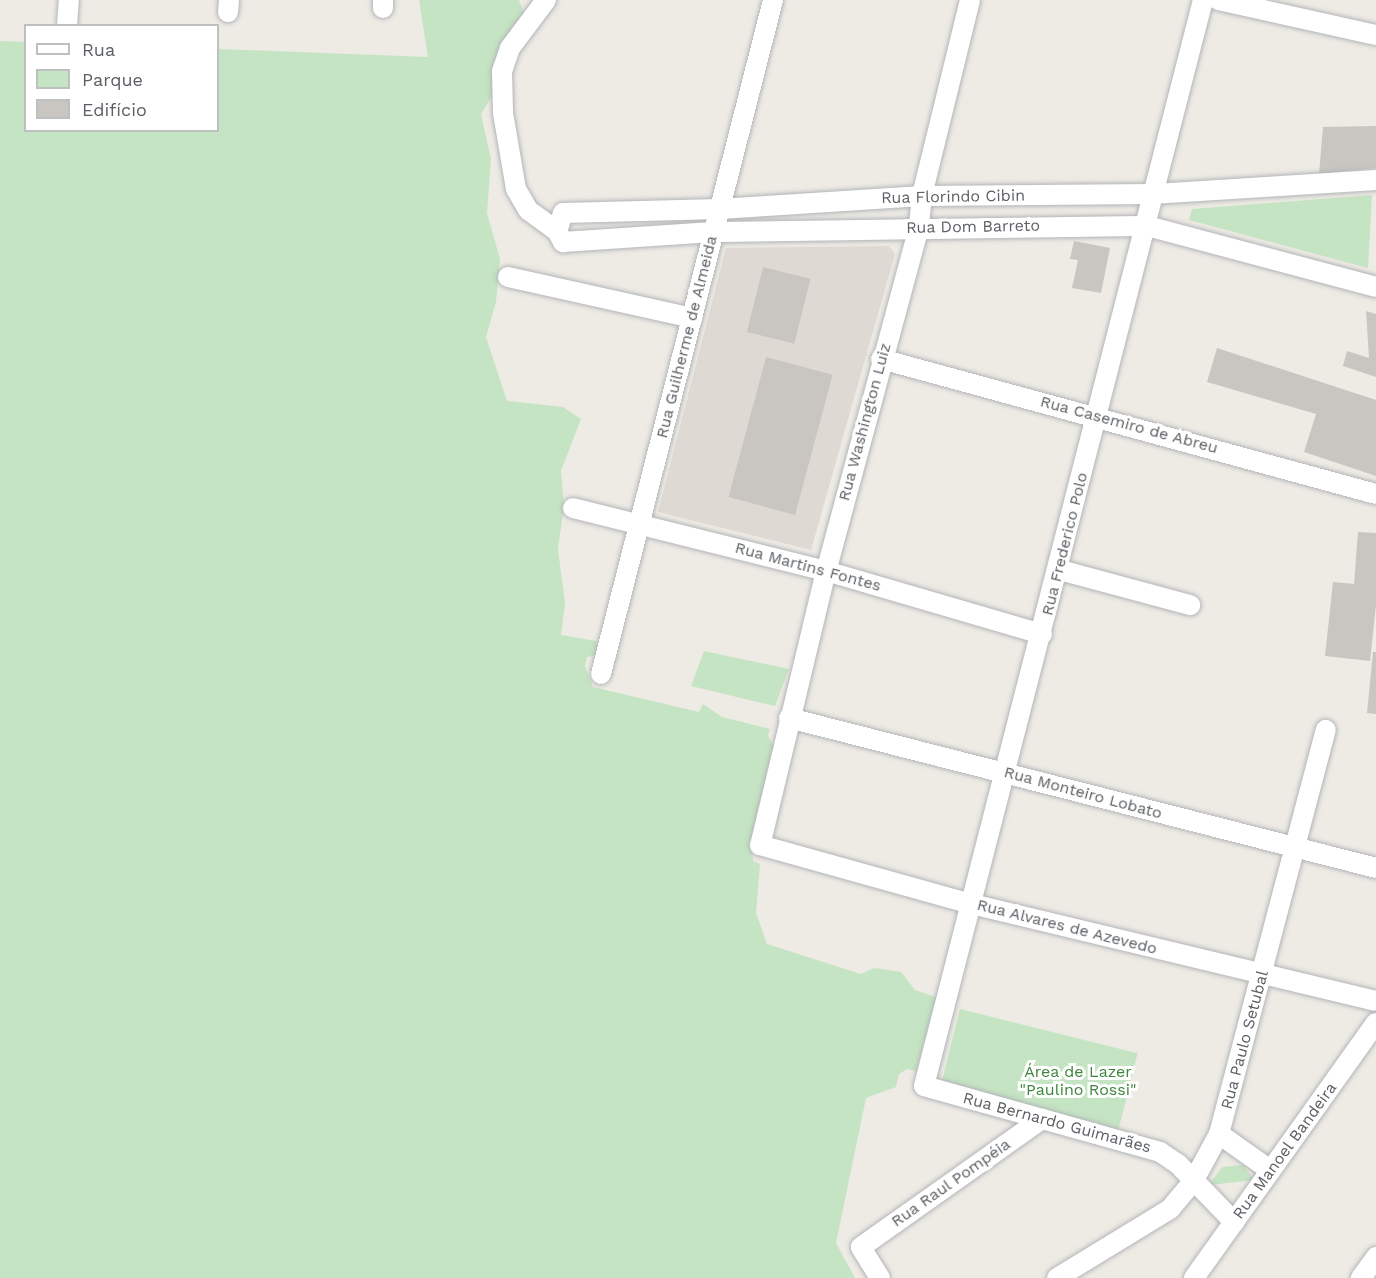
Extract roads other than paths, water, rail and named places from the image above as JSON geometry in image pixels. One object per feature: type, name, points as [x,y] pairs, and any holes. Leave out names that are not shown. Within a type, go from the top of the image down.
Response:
[{"type":"street","points":[[67,24],[69,0]]},
{"type":"street","points":[[546,0],[510,48],[502,71],[503,113],[516,189],[528,210],[560,237]]},
{"type":"street","name":"Rua Guilherme de Almeida","points":[[602,674],[773,0]]},
{"type":"street","name":"Rua Washington Luiz","points":[[760,845],[826,571],[918,227],[922,196],[970,0]]},
{"type":"street","name":"Rua Frederico Polo","points":[[924,1086],[1060,570],[1097,415],[1203,0]]},
{"type":"street","points":[[1218,0],[1376,35]]},
{"type":"street","name":"Rua Florindo Cibin","points":[[560,237],[563,213],[719,209],[922,196],[1155,194],[1376,180]]},
{"type":"street","name":"Rua Dom Barreto","points":[[560,237],[918,227],[1147,226],[1376,287]]},
{"type":"street","points":[[508,277],[693,318]]},
{"type":"street","name":"Rua Casemiro de Abreu","points":[[881,359],[1097,415],[1376,494]]},
{"type":"street","name":"Rua Martins Fontes","points":[[573,508],[642,523],[826,571],[1042,634]]},
{"type":"street","points":[[1060,570],[1190,605]]},
{"type":"street","name":"Rua Monteiro Lobato","points":[[789,718],[1376,868]]},
{"type":"street","name":"Rua Paulo Setubal","points":[[1057,1278],[1170,1209],[1194,1180],[1219,1134],[1326,730]]},
{"type":"street","name":"Rua Alvares de Azevedo","points":[[760,845],[972,904],[1376,1000]]},
{"type":"street","name":"Rua Manoel Bandeira","points":[[1194,1278],[1376,1023]]},
{"type":"street","name":"Rua Bernardo Guimarães","points":[[924,1086],[1160,1152],[1194,1180],[1234,1222]]},
{"type":"street","name":"Rua Raul Pompéia","points":[[880,1278],[861,1247],[1042,1119]]},
{"type":"street","points":[[1219,1134],[1270,1170]]},
{"type":"street","points":[[1360,1278],[1376,1257]]},
{"type":"park label","name":"Área de Lazer \"Paulino Rossi\"","points":[[1078,1081]]}]
